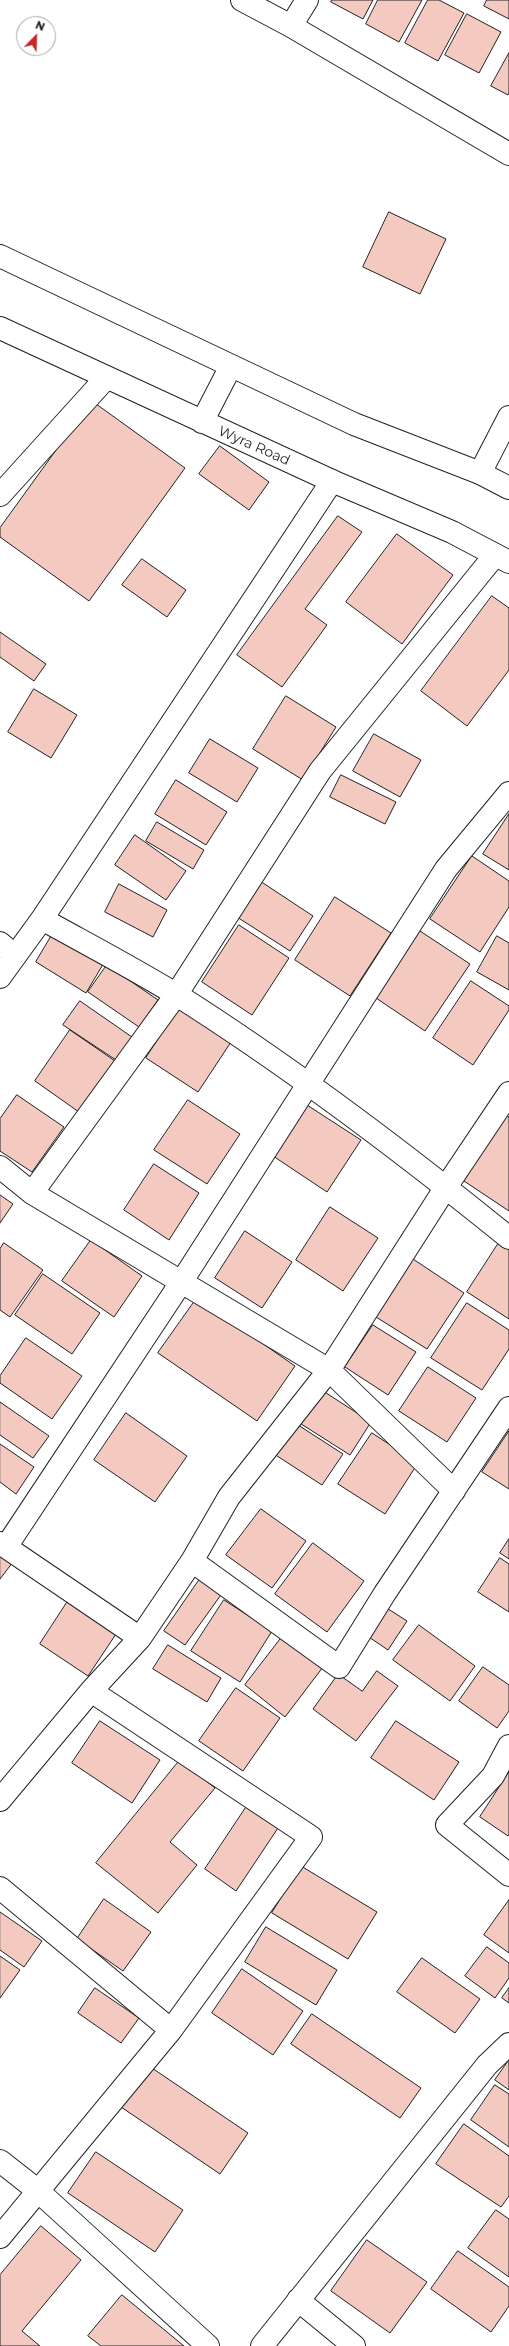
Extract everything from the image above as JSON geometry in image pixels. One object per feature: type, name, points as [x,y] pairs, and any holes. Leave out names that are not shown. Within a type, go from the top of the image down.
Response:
[{"type":"street","points":[[242,0],[291,26],[509,154]]},
{"type":"street","points":[[291,26],[307,0]]},
{"type":"street","points":[[0,256],[354,424],[480,472],[509,488]]},
{"type":"street","name":"Wyra Road","points":[[0,328],[332,481],[452,532],[502,559]]},
{"type":"street","points":[[202,422],[232,366]]},
{"type":"street","points":[[0,495],[106,378]]},
{"type":"street","points":[[480,472],[509,417]]},
{"type":"street","points":[[0,977],[7,949],[42,919],[332,481]]},
{"type":"street","points":[[32,1193],[176,995],[320,771],[502,559]]},
{"type":"street","points":[[140,1638],[3,1545],[182,1281],[306,1084],[446,869],[509,793]]},
{"type":"street","points":[[42,919],[176,995],[306,1084],[446,1187],[509,1238]]},
{"type":"street","points":[[0,1800],[91,1691],[140,1638],[192,1562],[229,1497],[330,1370],[446,1187],[509,1093]]},
{"type":"street","points":[[0,1167],[32,1193],[330,1370],[454,1491]]},
{"type":"street","points":[[192,1562],[338,1667],[385,1592],[509,1408]]},
{"type":"street","points":[[0,2237],[171,2030],[311,1837],[91,1691]]},
{"type":"street","points":[[509,1746],[493,1776],[447,1825],[509,1875]]},
{"type":"street","points":[[0,1888],[171,2030]]},
{"type":"street","points":[[262,2346],[487,2065],[509,2044]]},
{"type":"street","points":[[0,2161],[38,2190],[208,2346]]},
{"type":"street","points":[[298,2300],[354,2346]]},
{"type":"building","points":[[332,0],[373,0],[363,19],[331,2]]},
{"type":"building","points":[[378,0],[422,0],[399,42],[366,24]]},
{"type":"building","points":[[428,0],[439,0],[464,13],[438,61],[405,43]]},
{"type":"building","points":[[487,0],[509,0],[509,19],[484,6]]},
{"type":"building","points":[[467,14],[501,32],[479,73],[445,55]]},
{"type":"building","points":[[509,53],[509,93],[508,95],[491,86]]},
{"type":"building","points":[[389,212],[446,239],[420,294],[363,267]]},
{"type":"building","points":[[92,401],[185,468],[89,601],[0,537],[0,528]]},
{"type":"building","points":[[220,446],[269,482],[249,510],[199,474]]},
{"type":"building","points":[[338,516],[362,532],[305,609],[327,625],[282,687],[237,655]]},
{"type":"building","points":[[397,534],[453,575],[402,644],[346,602]]},
{"type":"building","points":[[142,559],[186,590],[167,617],[122,585]]},
{"type":"building","points":[[492,596],[509,608],[509,670],[467,726],[421,691]]},
{"type":"building","points":[[0,632],[46,664],[34,681],[0,657]]},
{"type":"building","points":[[34,689],[77,715],[51,758],[8,732]]},
{"type":"building","points":[[286,696],[336,727],[303,780],[253,749]]},
{"type":"building","points":[[374,734],[421,760],[400,797],[353,771]]},
{"type":"building","points":[[210,739],[258,768],[237,802],[189,773]]},
{"type":"building","points":[[341,775],[396,802],[385,824],[330,797]]},
{"type":"building","points":[[176,780],[227,812],[206,845],[155,814]]},
{"type":"building","points":[[509,814],[509,870],[483,854]]},
{"type":"building","points":[[157,822],[204,850],[193,869],[146,841]]},
{"type":"building","points":[[135,835],[186,871],[166,900],[115,865]]},
{"type":"building","points":[[472,856],[509,881],[509,907],[480,952],[430,919]]},
{"type":"building","points":[[260,881],[313,916],[290,951],[237,917]]},
{"type":"building","points":[[119,884],[167,910],[153,937],[105,912]]},
{"type":"building","points":[[335,897],[391,933],[350,996],[295,960]]},
{"type":"building","points":[[239,925],[289,958],[252,1015],[202,982]]},
{"type":"building","points":[[417,929],[470,964],[425,1031],[373,996]]},
{"type":"building","points":[[55,930],[105,961],[86,993],[36,962]]},
{"type":"building","points":[[497,936],[509,943],[509,990],[477,972]]},
{"type":"building","points":[[107,965],[158,1000],[139,1027],[88,992]]},
{"type":"building","points":[[471,981],[509,1006],[509,1010],[473,1065],[433,1038]]},
{"type":"building","points":[[80,1001],[132,1037],[116,1060],[63,1025]]},
{"type":"building","points":[[181,1005],[233,1039],[198,1092],[146,1058]]},
{"type":"building","points":[[70,1030],[115,1061],[79,1112],[35,1081]]},
{"type":"building","points":[[17,1095],[64,1127],[32,1172],[0,1151],[0,1119]]},
{"type":"building","points":[[188,1100],[240,1134],[207,1184],[154,1150]]},
{"type":"building","points":[[307,1105],[361,1140],[327,1192],[273,1156]]},
{"type":"building","points":[[504,1114],[509,1117],[509,1211],[461,1179]]},
{"type":"building","points":[[154,1164],[199,1193],[169,1240],[124,1210]]},
{"type":"building","points":[[0,1195],[13,1204],[0,1223]]},
{"type":"building","points":[[330,1207],[378,1238],[343,1291],[296,1260]]},
{"type":"building","points":[[245,1231],[292,1262],[262,1308],[215,1278]]},
{"type":"building","points":[[91,1240],[142,1276],[114,1317],[62,1281]]},
{"type":"building","points":[[500,1241],[509,1246],[509,1319],[467,1292]]},
{"type":"building","points":[[4,1243],[43,1270],[10,1317],[0,1310],[0,1249]]},
{"type":"building","points":[[413,1259],[464,1293],[427,1349],[376,1317]]},
{"type":"building","points":[[43,1274],[100,1313],[72,1354],[15,1315]]},
{"type":"building","points":[[197,1298],[295,1366],[257,1421],[158,1353]]},
{"type":"building","points":[[467,1303],[509,1330],[509,1349],[482,1390],[431,1358]]},
{"type":"building","points":[[373,1325],[416,1352],[388,1395],[345,1367]]},
{"type":"building","points":[[26,1338],[82,1376],[52,1419],[0,1383],[0,1376]]},
{"type":"building","points":[[428,1367],[476,1398],[447,1442],[399,1411]]},
{"type":"building","points":[[320,1389],[371,1422],[350,1455],[298,1422]]},
{"type":"building","points":[[0,1402],[49,1436],[33,1458],[0,1435]]},
{"type":"building","points":[[126,1413],[187,1456],[155,1502],[94,1460]]},
{"type":"building","points":[[295,1423],[343,1454],[322,1485],[274,1454]]},
{"type":"building","points":[[509,1431],[509,1489],[482,1472]]},
{"type":"building","points":[[372,1433],[418,1463],[385,1514],[338,1484]]},
{"type":"building","points":[[0,1444],[34,1467],[16,1494],[0,1482]]},
{"type":"building","points":[[261,1509],[306,1541],[272,1588],[226,1555]]},
{"type":"building","points":[[509,1539],[509,1559],[500,1553]]},
{"type":"building","points":[[313,1543],[364,1581],[327,1632],[275,1594]]},
{"type":"building","points":[[0,1546],[16,1558],[0,1579]]},
{"type":"building","points":[[500,1558],[509,1564],[509,1612],[478,1592]]},
{"type":"building","points":[[202,1576],[223,1592],[185,1645],[164,1631]]},
{"type":"building","points":[[224,1600],[272,1631],[240,1682],[191,1651]]},
{"type":"building","points":[[68,1601],[116,1634],[88,1676],[40,1644]]},
{"type":"building","points":[[382,1605],[407,1621],[388,1650],[363,1633]]},
{"type":"building","points":[[419,1625],[475,1666],[450,1701],[393,1660]]},
{"type":"building","points":[[282,1637],[323,1667],[285,1717],[245,1685]]},
{"type":"building","points":[[168,1645],[221,1678],[207,1702],[153,1669]]},
{"type":"building","points":[[483,1667],[509,1685],[509,1711],[497,1728],[459,1701]]},
{"type":"building","points":[[377,1671],[398,1686],[356,1741],[313,1709],[338,1674],[362,1691]]},
{"type":"building","points":[[236,1688],[280,1718],[243,1771],[199,1741]]},
{"type":"building","points":[[100,1721],[160,1760],[132,1803],[72,1763]]},
{"type":"building","points":[[396,1721],[459,1762],[434,1800],[371,1758]]},
{"type":"building","points":[[180,1760],[215,1788],[170,1842],[197,1865],[158,1913],[96,1863]]},
{"type":"building","points":[[509,1772],[509,1834],[508,1836],[480,1817]]},
{"type":"building","points":[[247,1806],[278,1828],[236,1891],[205,1869]]},
{"type":"building","points":[[301,1866],[377,1912],[348,1959],[272,1913]]},
{"type":"building","points":[[104,1899],[151,1932],[123,1971],[77,1939]]},
{"type":"building","points":[[509,1900],[509,1953],[484,1935]]},
{"type":"building","points":[[0,1912],[42,1941],[24,1967],[0,1950]]},
{"type":"building","points":[[266,1927],[337,1970],[316,2005],[245,1962]]},
{"type":"building","points":[[487,1947],[509,1963],[509,1978],[495,1998],[465,1976]]},
{"type":"building","points":[[0,1956],[20,1970],[0,1998]]},
{"type":"building","points":[[422,1958],[480,1999],[455,2033],[397,1992]]},
{"type":"building","points":[[242,1969],[303,2011],[273,2055],[212,2013]]},
{"type":"building","points":[[95,1988],[139,2018],[121,2043],[78,2013]]},
{"type":"building","points":[[509,1988],[509,2003],[502,1998]]},
{"type":"building","points":[[312,2014],[421,2088],[400,2118],[291,2044]]},
{"type":"building","points":[[509,2060],[509,2090],[495,2080]]},
{"type":"building","points":[[149,2066],[248,2133],[220,2174],[121,2107]]},
{"type":"building","points":[[495,2085],[509,2094],[509,2147],[471,2120]]},
{"type":"building","points":[[464,2124],[509,2156],[509,2196],[501,2207],[436,2164]]},
{"type":"building","points":[[96,2152],[183,2210],[155,2252],[68,2193]]},
{"type":"building","points":[[496,2210],[509,2219],[509,2277],[468,2248]]},
{"type":"building","points":[[41,2226],[81,2260],[22,2331],[40,2346],[0,2346],[0,2275]]},
{"type":"building","points":[[367,2240],[427,2282],[390,2333],[331,2291]]},
{"type":"building","points":[[458,2251],[509,2287],[509,2306],[491,2332],[431,2289]]},
{"type":"building","points":[[122,2295],[184,2346],[101,2346],[88,2336]]}]
